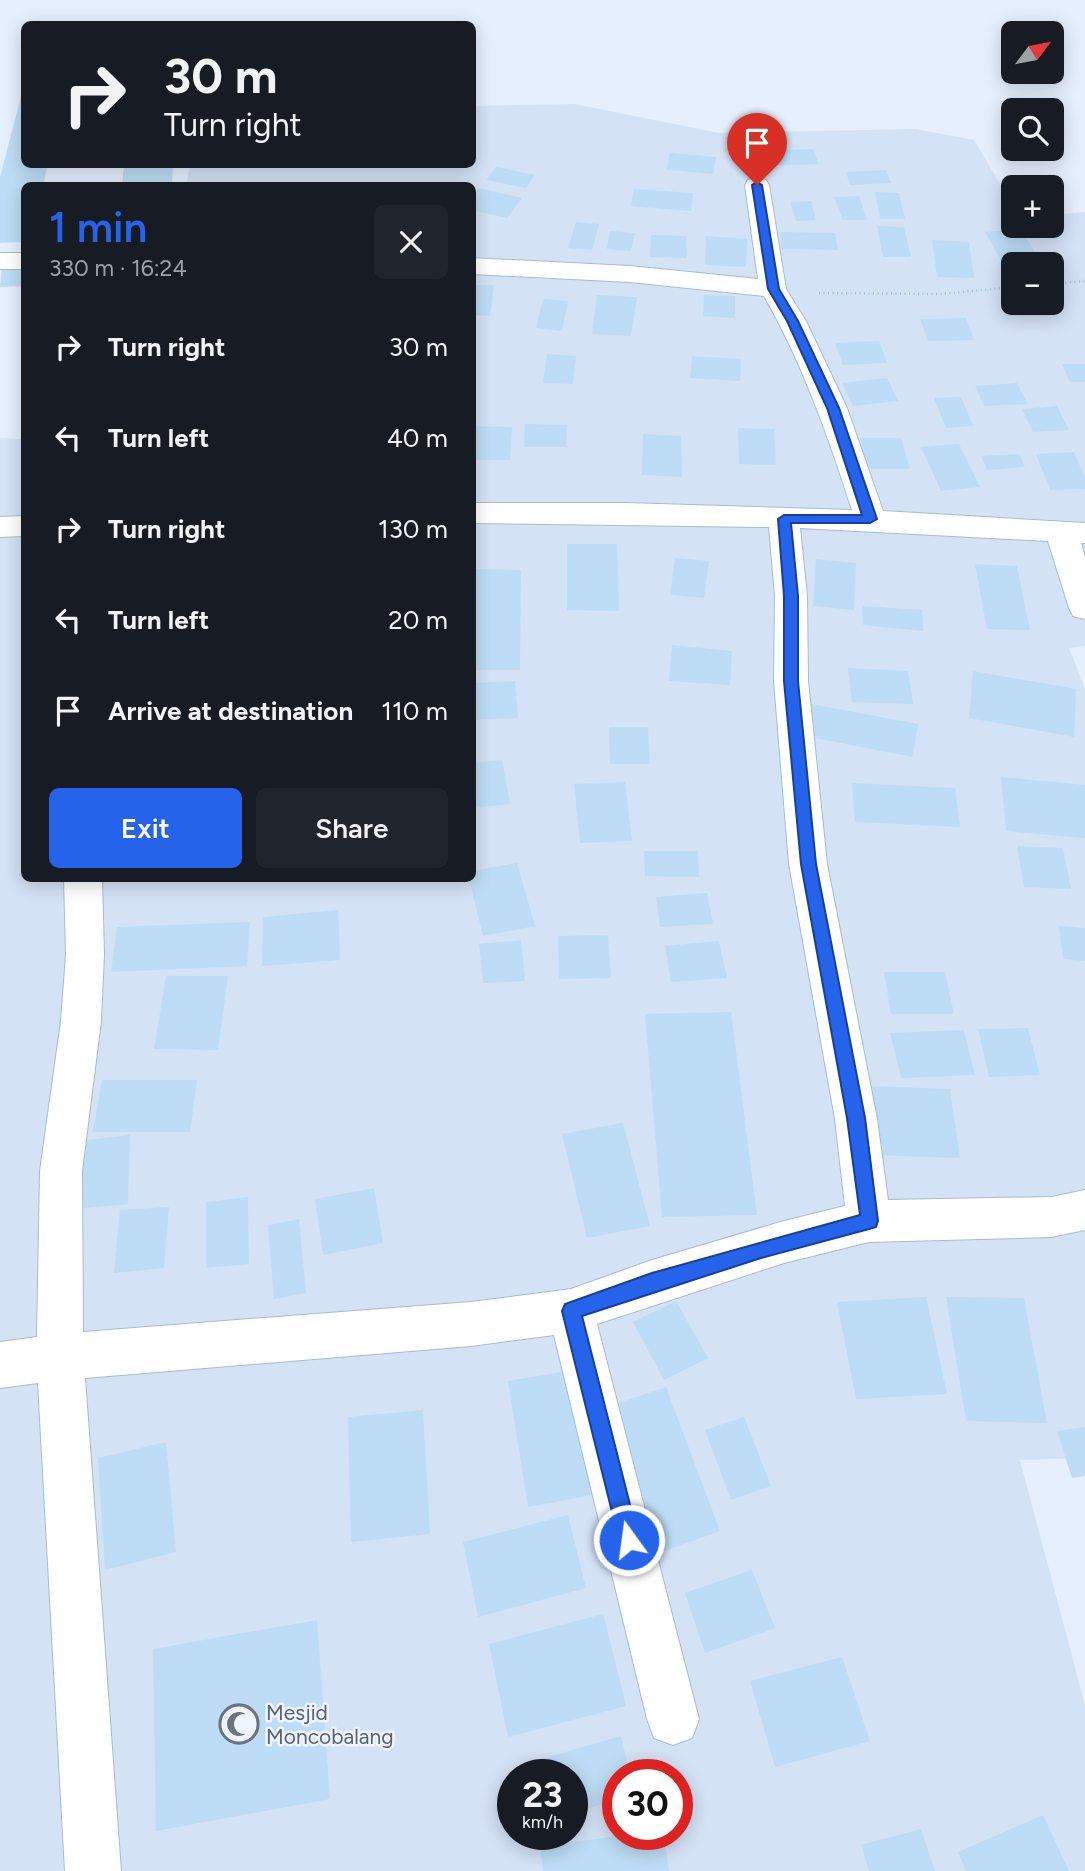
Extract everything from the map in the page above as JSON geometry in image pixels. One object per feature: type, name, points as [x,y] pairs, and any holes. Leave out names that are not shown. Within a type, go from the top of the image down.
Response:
[{"type":"street","points":[[757,185],[773,289],[792,321],[833,408],[870,519]]},
{"type":"street","points":[[0,261],[21,261]]},
{"type":"street","points":[[476,266],[630,274],[773,289]]},
{"type":"street","points":[[476,513],[587,512],[784,519],[870,519],[1073,532],[1085,608]]},
{"type":"street","points":[[784,519],[791,596],[791,681],[808,864],[856,1118],[869,1221]]},
{"type":"street","points":[[0,527],[21,526]]},
{"type":"street","points":[[83,882],[85,955],[81,1021],[61,1171],[60,1357],[93,1871]]},
{"type":"street","points":[[0,1365],[60,1357],[471,1324],[572,1311],[652,1282],[869,1221],[1051,1217],[1085,1210]]},
{"type":"street","points":[[572,1311],[673,1719]]},
{"type":"path","points":[[1064,283],[1085,281]]},
{"type":"path","points":[[773,289],[848,295],[941,294],[1001,288]]},
{"type":"shaded area","points":[[574,104],[719,133],[915,129],[974,140],[1001,186],[1001,238],[1064,238],[1064,214],[1085,212],[1085,646],[1069,648],[1085,689],[1085,1458],[1020,1460],[1085,1705],[1085,1871],[0,1871],[0,438],[21,439],[21,882],[476,882],[476,182],[187,182],[189,168],[476,168],[476,106]]},
{"type":"building","points":[[21,96],[21,168],[47,168],[44,182],[21,182],[21,242],[0,243],[0,177]]},
{"type":"building","points":[[813,149],[819,164],[766,166],[761,151]]},
{"type":"building","points":[[670,153],[716,157],[713,174],[667,170]]},
{"type":"building","points":[[496,167],[535,175],[526,188],[486,180]]},
{"type":"building","points":[[124,168],[173,168],[172,182],[122,182]]},
{"type":"building","points":[[886,170],[891,183],[850,185],[846,172]]},
{"type":"building","points":[[479,188],[522,198],[507,218],[476,211],[476,191]]},
{"type":"building","points":[[634,189],[693,193],[691,211],[631,206]]},
{"type":"building","points":[[875,192],[899,193],[905,219],[880,219]]},
{"type":"building","points":[[859,196],[867,220],[843,220],[834,197]]},
{"type":"building","points":[[811,201],[816,220],[796,221],[790,202]]},
{"type":"building","points":[[576,222],[599,224],[592,250],[568,248]]},
{"type":"building","points":[[877,226],[904,227],[911,257],[883,257]]},
{"type":"building","points":[[610,231],[635,233],[631,251],[607,249]]},
{"type":"building","points":[[1001,231],[1001,238],[1026,238],[1035,252],[1001,252],[1001,260],[985,232]]},
{"type":"building","points":[[780,232],[835,233],[838,250],[782,249]]},
{"type":"building","points":[[651,235],[686,236],[687,258],[650,257]]},
{"type":"building","points":[[706,236],[747,239],[746,267],[705,265]]},
{"type":"building","points":[[932,240],[969,242],[974,278],[937,277]]},
{"type":"building","points":[[21,267],[21,286],[0,287],[2,268]]},
{"type":"building","points":[[476,285],[494,285],[490,316],[476,315]]},
{"type":"building","points":[[597,295],[637,297],[631,336],[592,334]]},
{"type":"building","points":[[704,295],[735,296],[735,318],[703,316]]},
{"type":"building","points":[[543,299],[568,301],[562,331],[536,328]]},
{"type":"building","points":[[1006,315],[1050,316],[1006,316]]},
{"type":"building","points":[[966,318],[974,340],[928,341],[920,319]]},
{"type":"building","points":[[879,341],[887,363],[843,365],[835,343]]},
{"type":"building","points":[[547,354],[576,356],[573,384],[543,383]]},
{"type":"building","points":[[692,356],[741,359],[740,381],[690,378]]},
{"type":"building","points":[[1062,364],[1085,364],[1085,382],[1070,382]]},
{"type":"building","points":[[887,378],[898,401],[853,406],[842,383]]},
{"type":"building","points":[[1017,383],[1028,404],[984,406],[975,386]]},
{"type":"building","points":[[961,397],[973,426],[946,428],[934,398]]},
{"type":"building","points":[[1057,406],[1069,430],[1033,432],[1022,409]]},
{"type":"building","points":[[525,424],[567,425],[566,447],[524,447]]},
{"type":"building","points":[[476,426],[512,427],[510,460],[476,460]]},
{"type":"building","points":[[738,428],[774,429],[776,465],[739,464]]},
{"type":"building","points":[[643,434],[681,436],[682,477],[642,475]]},
{"type":"building","points":[[860,438],[901,438],[910,469],[868,469]]},
{"type":"building","points":[[959,444],[980,487],[941,491],[921,447]]},
{"type":"building","points":[[1074,452],[1085,478],[1085,489],[1050,490],[1036,454]]},
{"type":"building","points":[[1019,454],[1025,467],[987,470],[981,456]]},
{"type":"building","points":[[567,544],[617,544],[619,611],[567,610]]},
{"type":"building","points":[[675,558],[709,561],[704,598],[670,595]]},
{"type":"building","points":[[816,559],[856,563],[854,610],[813,606]]},
{"type":"building","points":[[975,564],[1017,566],[1030,630],[987,629]]},
{"type":"building","points":[[476,569],[521,570],[520,670],[476,670]]},
{"type":"building","points":[[862,606],[922,610],[923,631],[863,625]]},
{"type":"building","points":[[672,645],[732,651],[730,685],[669,681]]},
{"type":"building","points":[[848,668],[908,671],[913,704],[852,702]]},
{"type":"building","points":[[973,671],[1076,689],[1074,737],[969,718]]},
{"type":"building","points":[[515,681],[518,718],[476,720],[476,683]]},
{"type":"building","points":[[811,704],[918,724],[913,757],[805,736]]},
{"type":"building","points":[[609,727],[648,727],[650,764],[610,764]]},
{"type":"building","points":[[502,760],[510,804],[476,808],[476,763]]},
{"type":"building","points":[[1001,777],[1085,785],[1085,838],[1006,831]]},
{"type":"building","points":[[625,782],[632,841],[580,843],[574,784]]},
{"type":"building","points":[[852,783],[955,788],[960,827],[855,822]]},
{"type":"building","points":[[1017,846],[1063,848],[1071,889],[1024,887]]},
{"type":"building","points":[[644,851],[698,851],[699,877],[645,876]]},
{"type":"building","points":[[517,863],[535,926],[483,936],[470,882],[476,882],[476,870]]},
{"type":"building","points":[[707,893],[713,924],[660,927],[656,897]]},
{"type":"building","points":[[338,910],[340,960],[262,966],[263,917]]},
{"type":"building","points":[[250,922],[247,966],[111,972],[117,927]]},
{"type":"building","points":[[1059,926],[1085,928],[1085,961],[1063,959]]},
{"type":"building","points":[[608,935],[611,978],[559,979],[558,936]]},
{"type":"building","points":[[521,940],[525,981],[483,983],[479,944]]},
{"type":"building","points":[[719,941],[727,978],[671,982],[665,946]]},
{"type":"building","points":[[884,972],[945,972],[954,1014],[891,1014]]},
{"type":"building","points":[[166,976],[228,976],[218,1050],[154,1049]]},
{"type":"building","points":[[731,1012],[757,1215],[662,1217],[645,1014]]},
{"type":"building","points":[[1028,1028],[1040,1075],[989,1077],[978,1029]]},
{"type":"building","points":[[964,1030],[975,1075],[901,1078],[890,1033]]},
{"type":"building","points":[[102,1080],[197,1080],[190,1132],[93,1132]]},
{"type":"building","points":[[865,1086],[950,1089],[960,1158],[872,1155]]},
{"type":"building","points":[[623,1123],[650,1226],[587,1238],[562,1134]]},
{"type":"building","points":[[130,1135],[128,1204],[76,1209],[80,1141]]},
{"type":"building","points":[[374,1188],[383,1243],[323,1255],[315,1199]]},
{"type":"building","points":[[248,1197],[249,1264],[206,1268],[206,1202]]},
{"type":"building","points":[[169,1207],[164,1268],[114,1273],[120,1210]]},
{"type":"building","points":[[299,1219],[306,1293],[274,1299],[268,1225]]},
{"type":"building","points":[[926,1297],[947,1394],[856,1399],[837,1302]]},
{"type":"building","points":[[946,1297],[1024,1298],[1047,1423],[966,1421]]},
{"type":"building","points":[[676,1301],[708,1358],[664,1380],[633,1322]]},
{"type":"building","points":[[569,1371],[592,1495],[528,1507],[508,1381]]},
{"type":"building","points":[[666,1387],[720,1531],[659,1553],[607,1407]]},
{"type":"building","points":[[423,1410],[430,1534],[351,1542],[348,1417]]},
{"type":"building","points":[[744,1417],[771,1486],[731,1500],[705,1430]]},
{"type":"building","points":[[1085,1427],[1085,1476],[1072,1478],[1057,1431]]},
{"type":"building","points":[[166,1442],[176,1552],[105,1570],[98,1458]]},
{"type":"building","points":[[568,1515],[586,1588],[478,1617],[463,1542]]},
{"type":"building","points":[[752,1570],[775,1628],[705,1653],[685,1593]]},
{"type":"building","points":[[603,1614],[626,1706],[508,1737],[489,1644]]},
{"type":"building","name":"Mesjid Moncobalang","points":[[317,1620],[330,1799],[156,1831],[153,1649]]},
{"type":"building","points":[[842,1657],[870,1741],[775,1767],[750,1681]]},
{"type":"building","points":[[621,1736],[626,1759],[602,1759],[602,1805],[588,1808],[588,1759],[541,1759]]},
{"type":"building","points":[[1043,1815],[1069,1871],[966,1871],[958,1852]]},
{"type":"building","points":[[921,1829],[935,1871],[869,1871],[861,1845]]},
{"type":"building","points":[[602,1838],[602,1850],[666,1850],[669,1871],[543,1871],[540,1850],[588,1850],[588,1840]]},
{"type":"place","name":"Mesjid Moncobalang","points":[[239,1724]]},
{"type":"route","points":[[629,1540],[572,1311],[652,1282],[784,1242],[869,1221],[856,1118],[808,864],[791,681],[791,596],[784,519],[870,519],[833,408],[792,321],[773,289],[757,185]]}]
